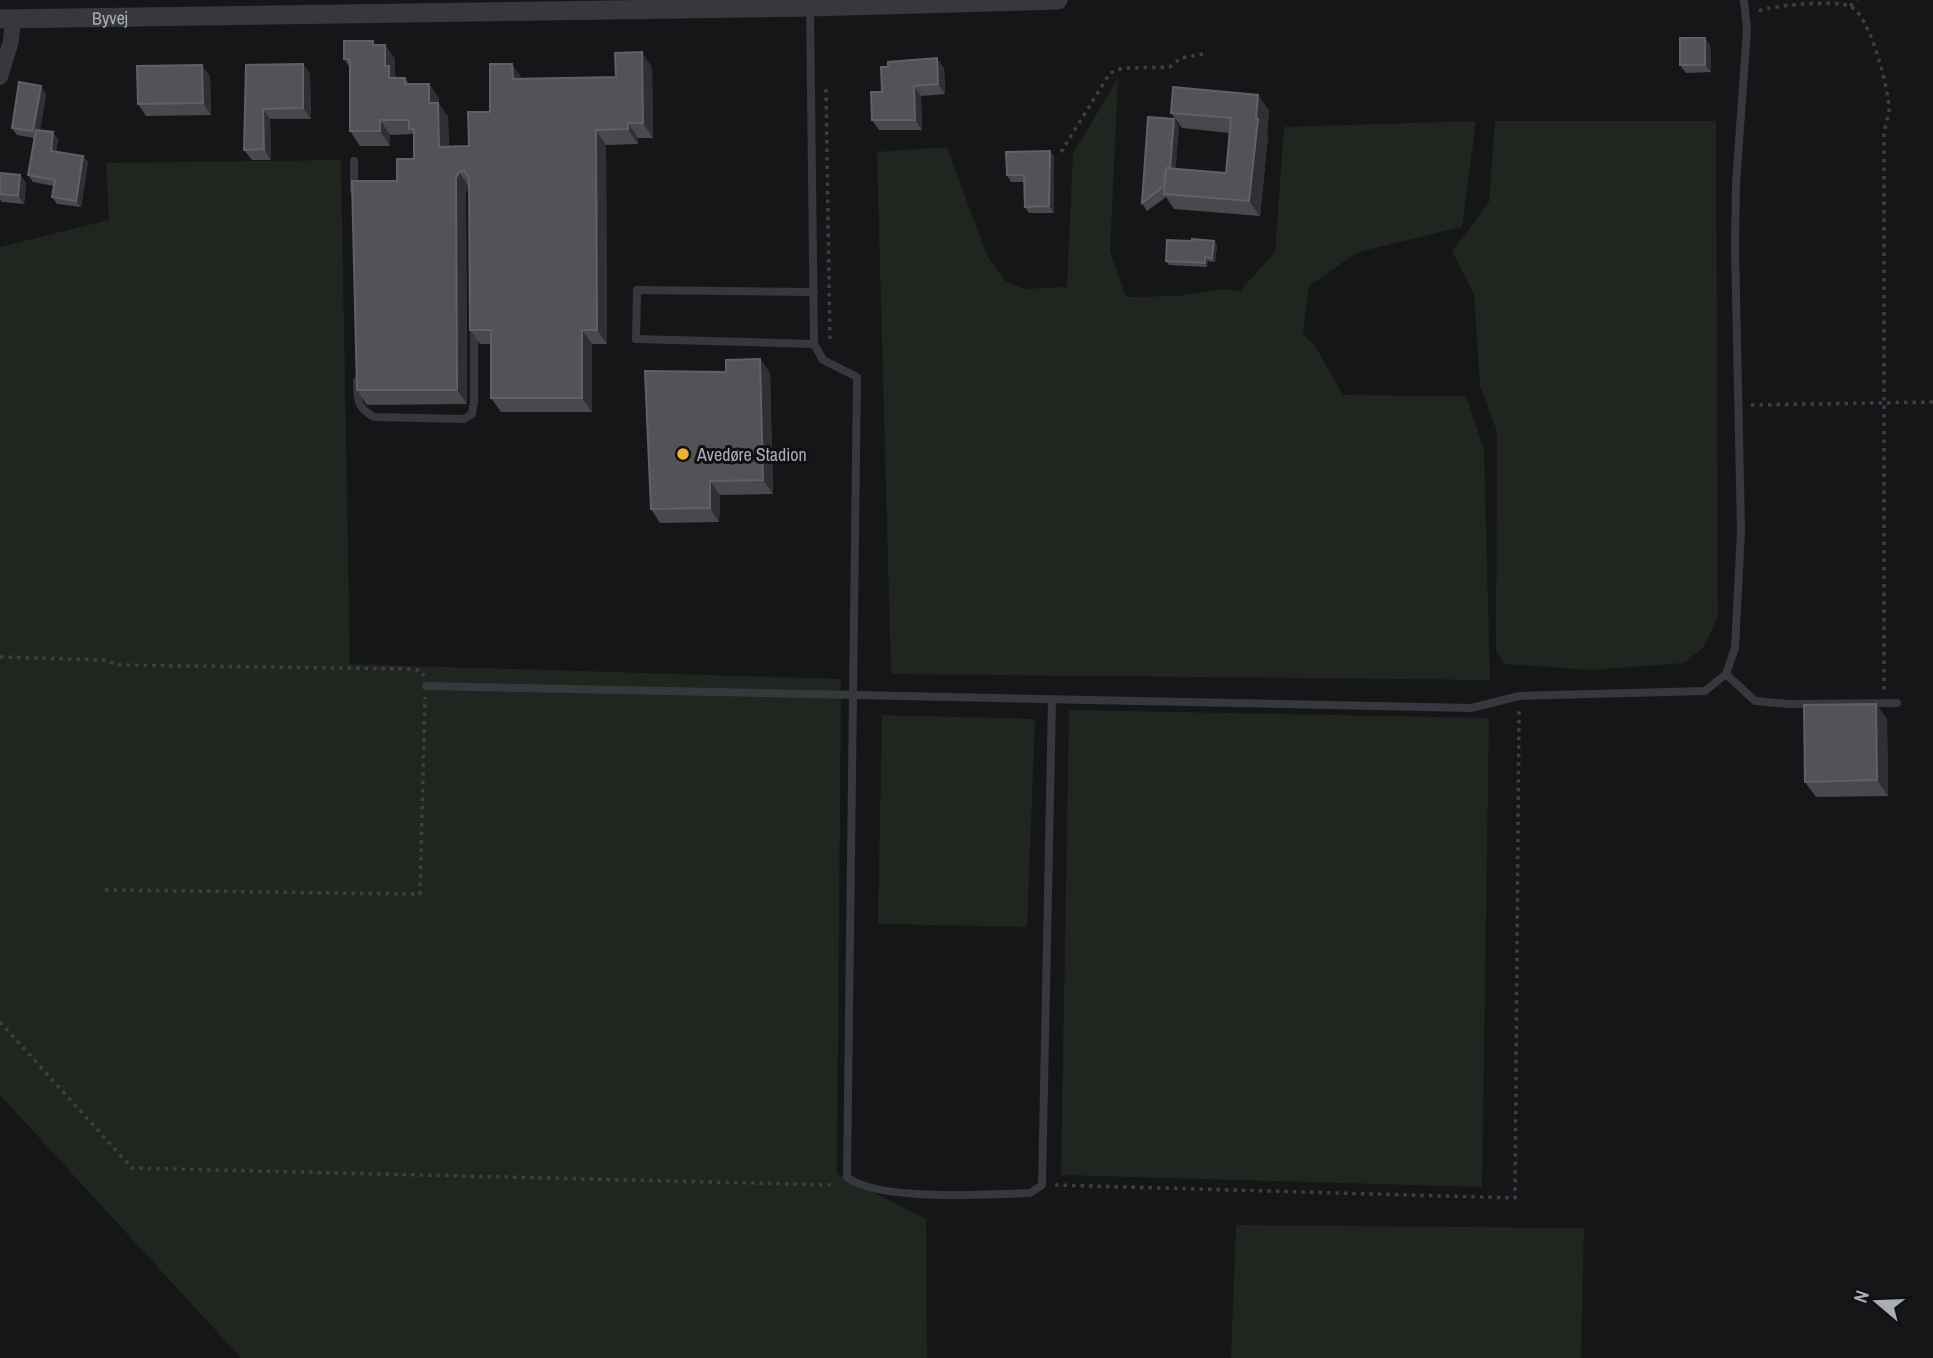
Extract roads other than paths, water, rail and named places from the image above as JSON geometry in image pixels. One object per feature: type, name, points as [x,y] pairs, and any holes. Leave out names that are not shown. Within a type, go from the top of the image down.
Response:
[{"type":"street","name":"Byvej","points":[[6,19],[1058,0]]},
{"type":"street","points":[[0,76],[11,41],[6,19]]},
{"type":"lane","points":[[426,687],[1471,708],[1519,696],[1705,691],[1726,674],[1735,648],[1741,531],[1735,221],[1746,30],[1744,0]]},
{"type":"lane","points":[[810,4],[814,344],[823,360],[857,377],[847,1177],[857,1185],[931,1196],[1030,1193],[1042,1185],[1052,700]]},
{"type":"lane","points":[[354,161],[354,200]]},
{"type":"lane","points":[[814,292],[637,290],[636,339],[814,344]]},
{"type":"lane","points":[[357,373],[358,400],[362,410],[373,417],[464,419],[472,414],[474,402],[474,318]]},
{"type":"lane","points":[[1726,674],[1755,701],[1789,704],[1897,703]]},
{"type":"place","name":"Avedøre Stadion","points":[[683,454]]}]
